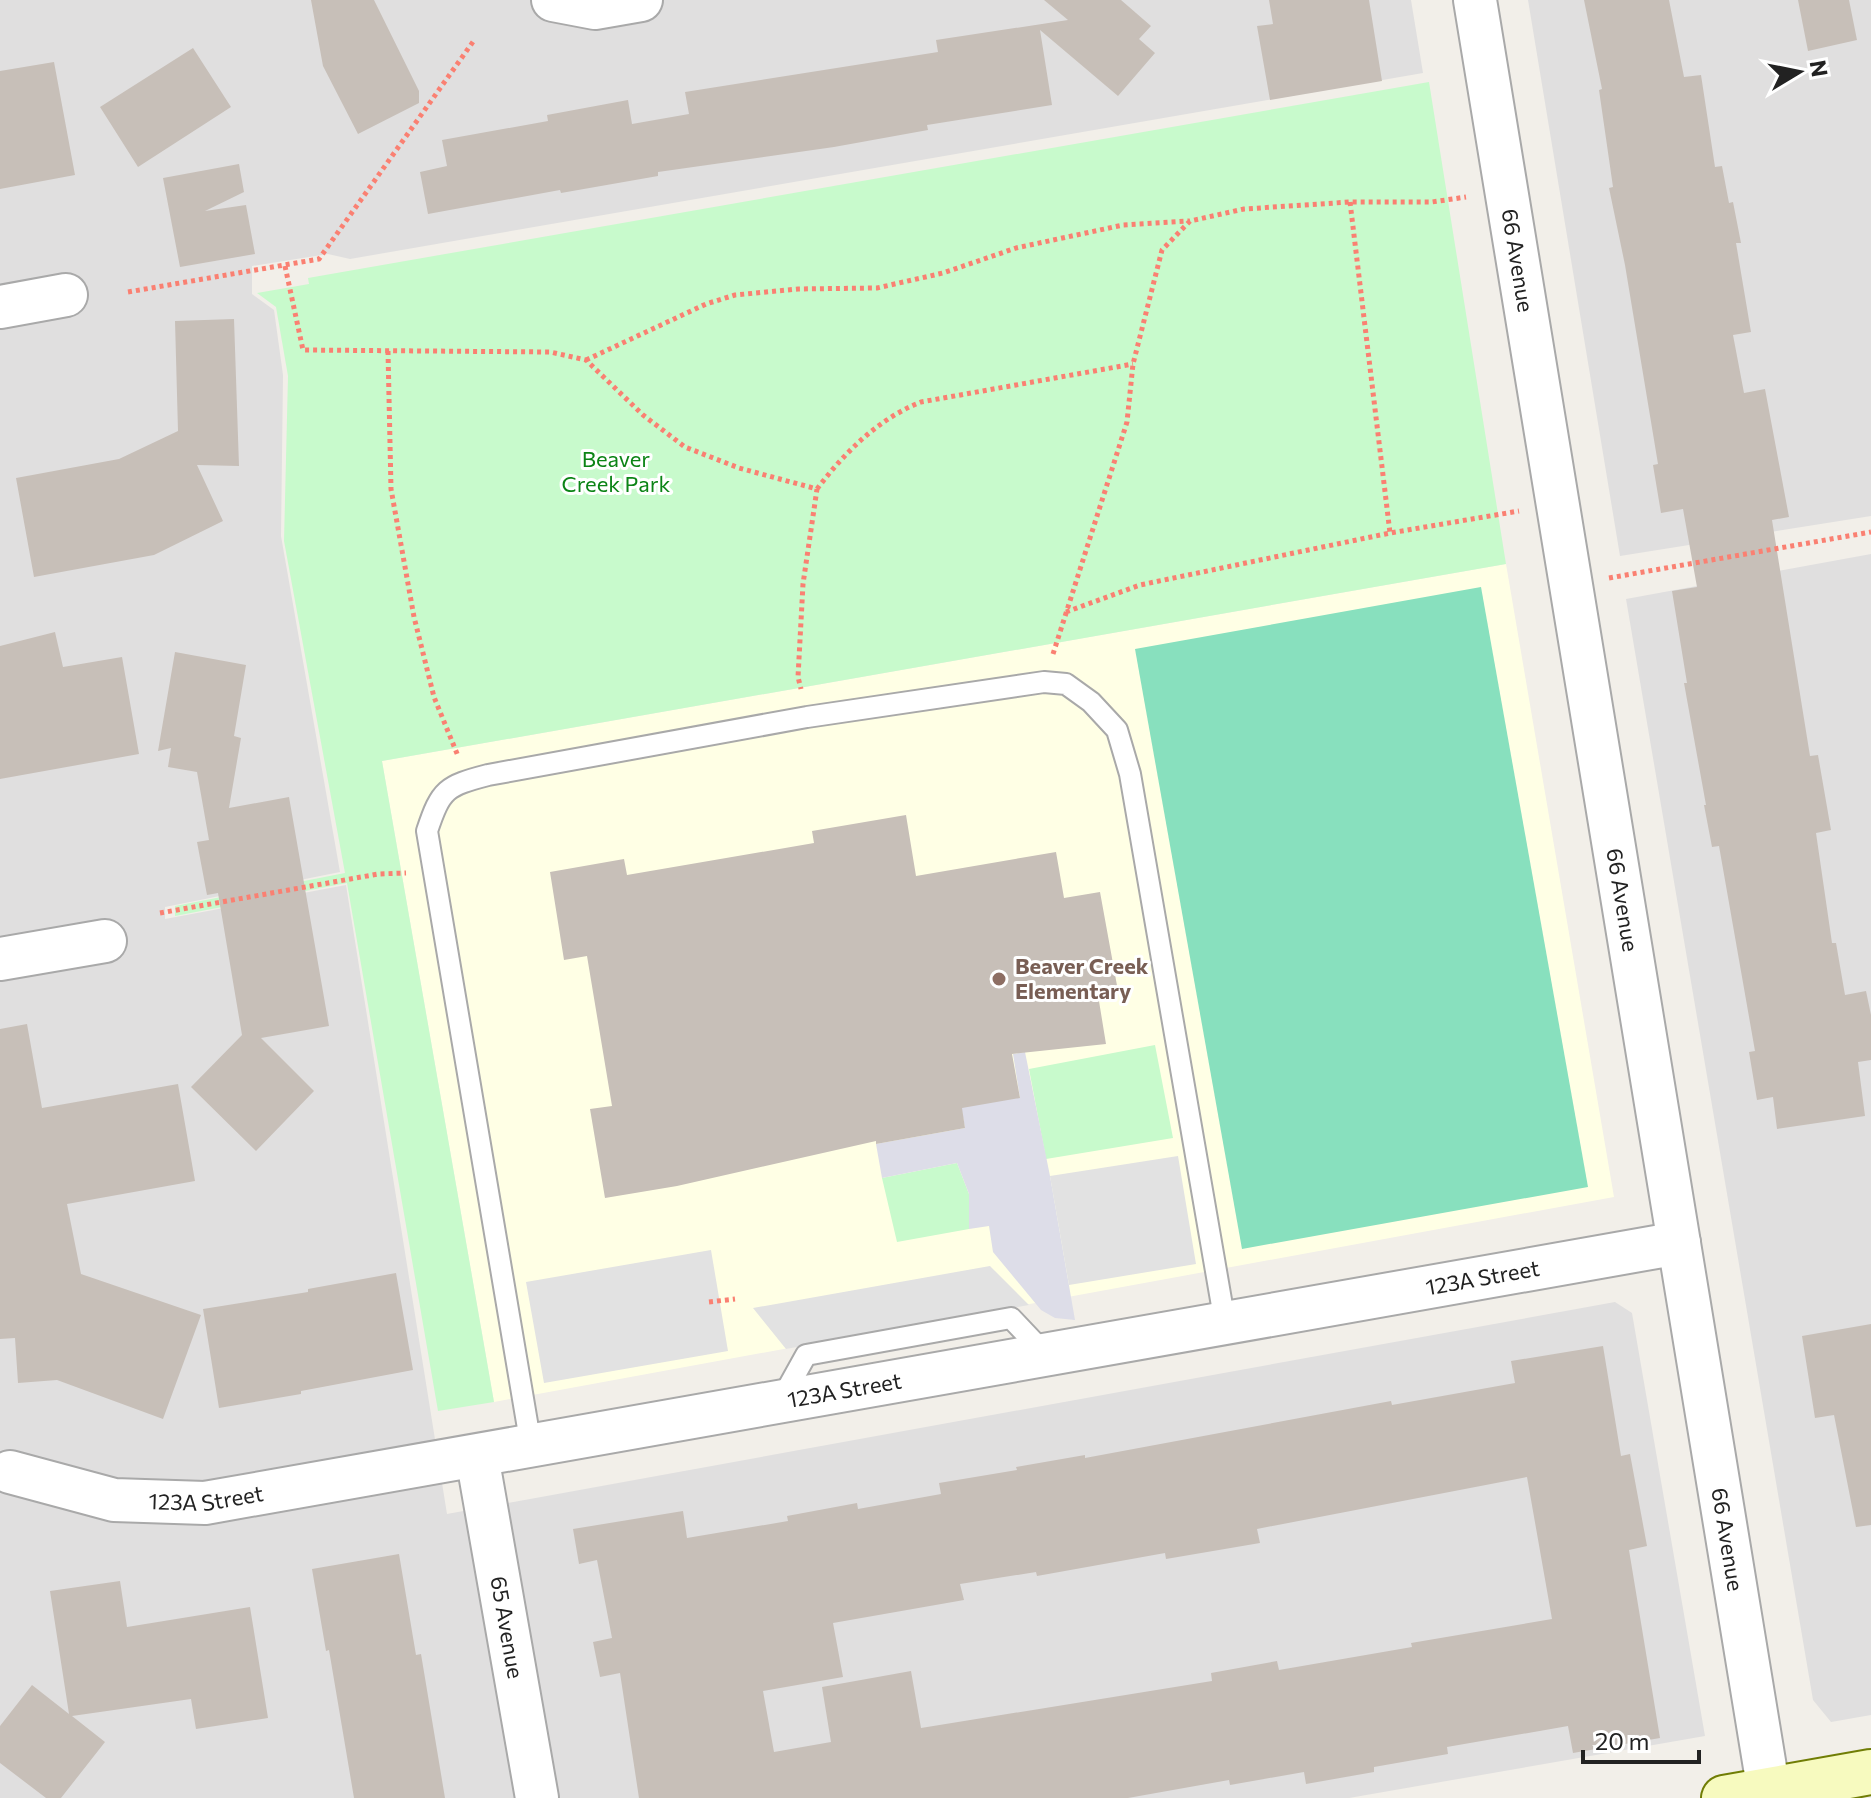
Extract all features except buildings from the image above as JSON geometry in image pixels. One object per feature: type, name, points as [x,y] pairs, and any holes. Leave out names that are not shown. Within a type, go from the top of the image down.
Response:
[{"type":"street","points":[[553,0],[595,8],[641,0]]},
{"type":"street","name":"66 Avenue","points":[[1475,0],[1769,1794]]},
{"type":"street","points":[[0,307],[66,295]]},
{"type":"street","points":[[0,959],[105,941]]},
{"type":"street","name":"123A Street","points":[[3,1474],[114,1500],[205,1503],[1679,1243]]},
{"type":"street","name":"65 Avenue","points":[[477,1456],[537,1798]]},
{"type":"street","points":[[1724,1798],[1769,1794],[1871,1772]]},
{"type":"lane","points":[[531,1446],[427,831],[436,804],[455,783],[807,717],[1044,682],[1066,684],[1091,702],[1117,730],[1130,774],[1225,1323]]},
{"type":"path","points":[[128,292],[319,259],[475,39]]},
{"type":"path","points":[[586,360],[706,304],[735,295],[798,289],[877,288],[943,273],[1016,248],[1123,225],[1190,221],[1244,209],[1350,202],[1432,202],[1467,197]]},
{"type":"path","points":[[1350,202],[1390,533]]},
{"type":"path","points":[[1044,682],[1127,422],[1133,364],[1162,250],[1190,221]]},
{"type":"path","points":[[285,266],[303,350],[550,352],[586,360],[643,415],[685,447],[739,468],[817,489]]},
{"type":"path","points":[[388,351],[391,489],[414,617],[434,697],[468,780]]},
{"type":"path","points":[[807,717],[798,677],[803,584],[817,489],[843,455],[896,412],[921,402],[1133,364]]},
{"type":"path","points":[[1066,612],[1140,585],[1390,533],[1520,511]]},
{"type":"path","points":[[1609,578],[1871,532]]},
{"type":"path","points":[[160,913],[378,874],[434,871]]},
{"type":"path","points":[[709,1302],[735,1299]]},
{"type":"shaded area","points":[[0,0],[1411,0],[1423,73],[350,259],[328,254],[252,266],[252,294],[274,310],[283,375],[281,536],[340,872],[165,907],[165,919],[346,885],[447,1514],[1615,1302],[1632,1313],[1705,1736],[1349,1798],[0,1798]]},
{"type":"shaded area","points":[[1528,0],[1871,0],[1871,516],[1620,556]]},
{"type":"shaded area","points":[[1871,554],[1871,1715],[1831,1722],[1813,1700],[1626,599]]},
{"type":"shaded area","name":"Beaver Creek Elementary","points":[[1506,564],[1614,1197],[494,1402],[382,761]]},
{"type":"shaded area","points":[[1025,1052],[1075,1320],[1055,1318],[1041,1310],[993,1252],[989,1226],[969,1229],[969,1194],[957,1163],[882,1178],[876,1144],[965,1128],[953,1063],[1020,1098],[1013,1054]]},
{"type":"shaded area","points":[[1178,1156],[1196,1264],[1069,1285],[1050,1176]]},
{"type":"shaded area","points":[[711,1250],[728,1351],[544,1383],[526,1282]]},
{"type":"shaded area","points":[[990,1266],[1029,1305],[786,1349],[753,1308]]},
{"type":"green space","name":"Beaver Creek Park","points":[[1429,82],[1506,564],[382,761],[494,1402],[438,1411],[347,883],[175,916],[175,906],[345,873],[284,541],[288,376],[276,307],[257,293],[309,284],[308,278]]},
{"type":"green space","points":[[1481,587],[1588,1187],[1242,1249],[1135,649]]},
{"type":"green space","points":[[1155,1045],[1173,1138],[1046,1159],[1029,1069]]},
{"type":"green space","points":[[957,1163],[969,1194],[969,1229],[897,1242],[882,1178]]},
{"type":"place","name":"Beaver Creek Elementary","points":[[999,979]]}]
